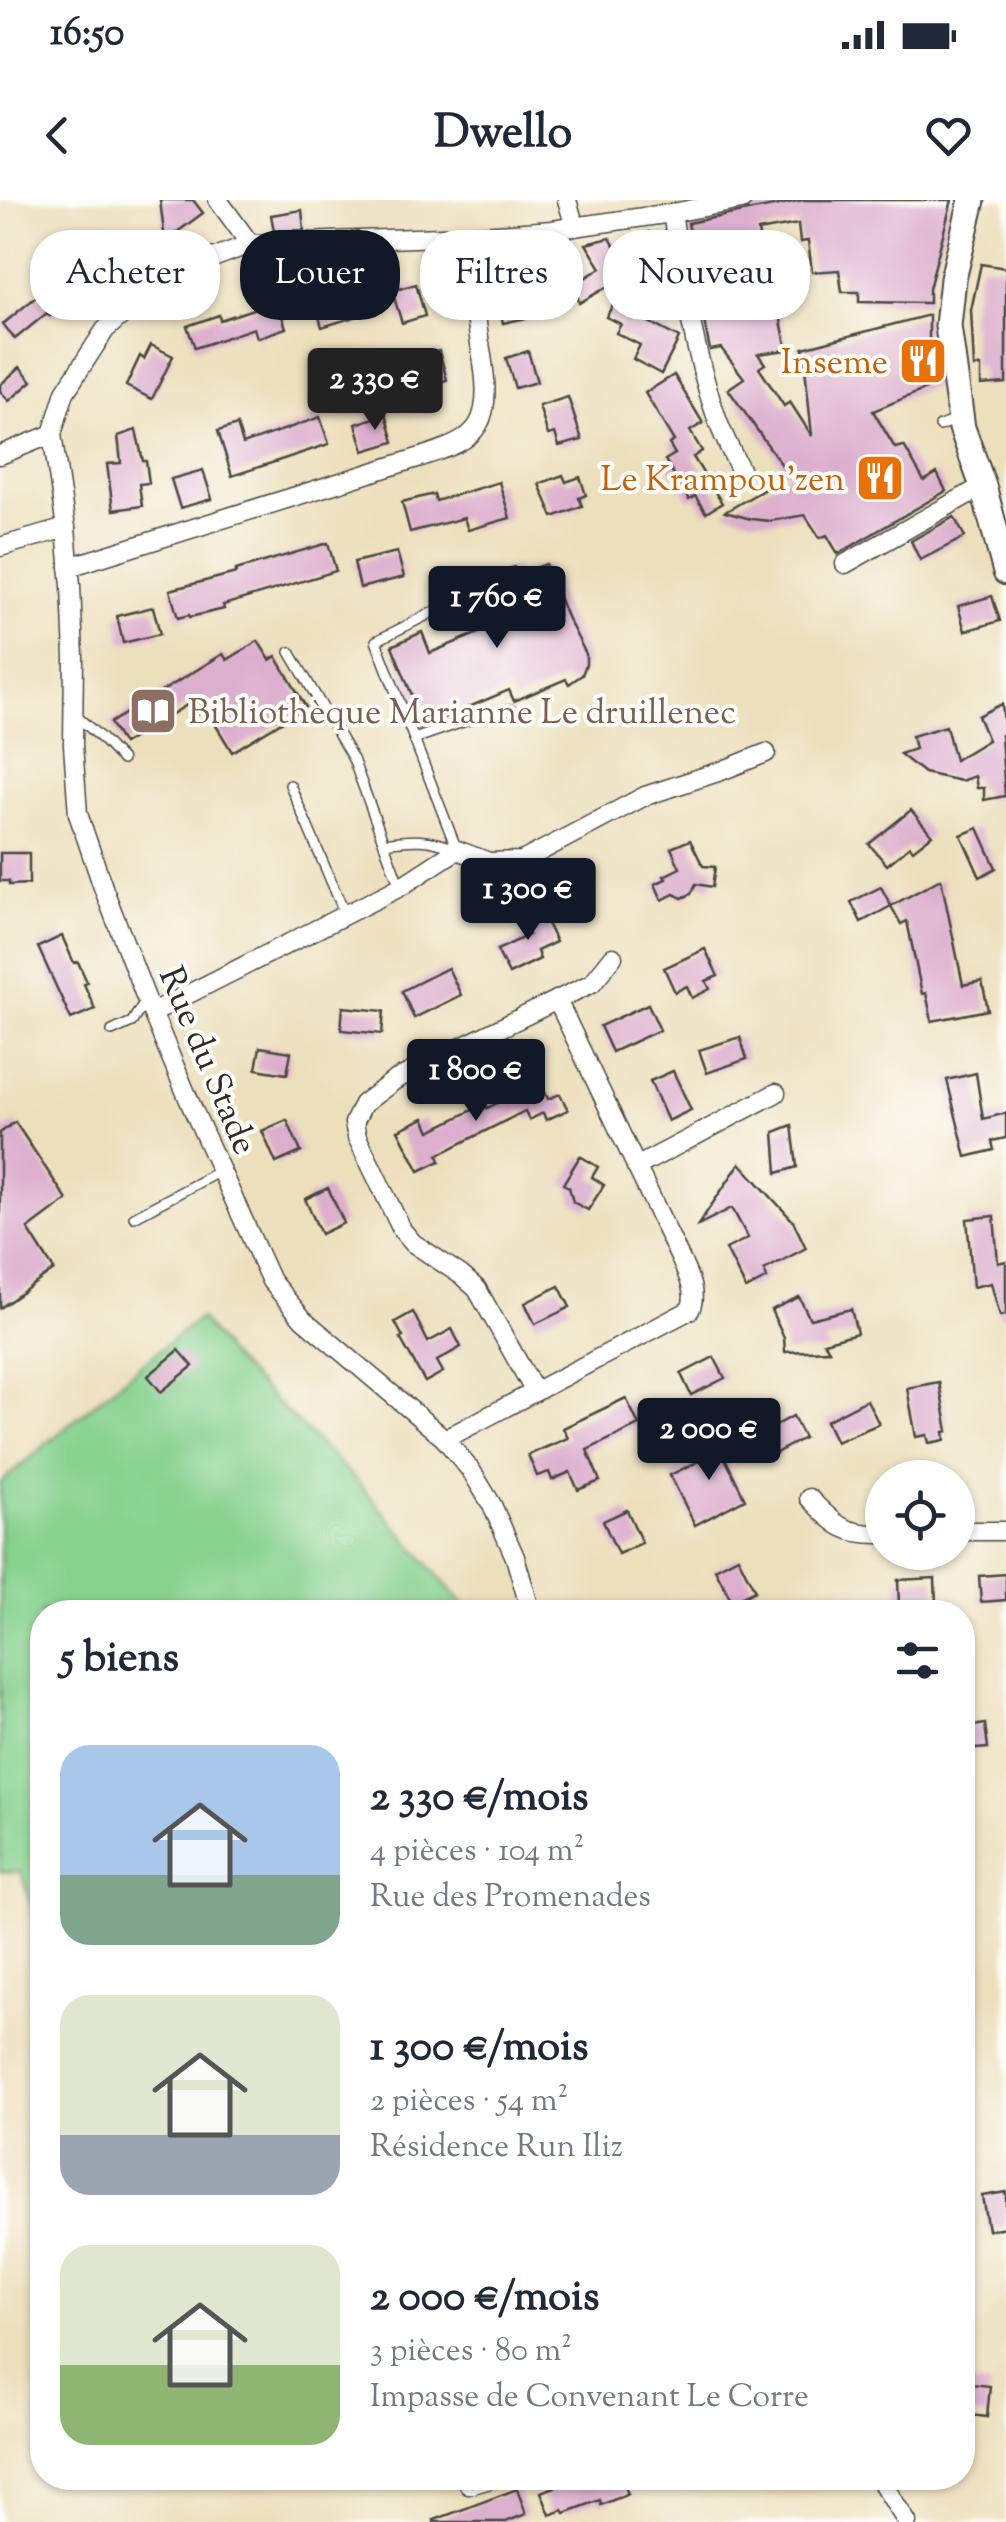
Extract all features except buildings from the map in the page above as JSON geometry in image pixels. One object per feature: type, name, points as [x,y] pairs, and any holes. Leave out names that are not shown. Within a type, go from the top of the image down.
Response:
[{"type":"main road","points":[[972,200],[949,302],[950,422],[983,486],[1006,572]]},
{"type":"street","points":[[218,200],[240,230]]},
{"type":"street","points":[[567,200],[575,227]]},
{"type":"street","points":[[540,230],[742,200]]},
{"type":"street","points":[[672,213],[703,368],[718,421],[740,469]]},
{"type":"street","points":[[0,455],[52,434],[66,392],[105,330],[122,314],[194,265],[240,248]]},
{"type":"street","points":[[70,566],[424,456],[469,437],[481,421],[485,376],[477,320]]},
{"type":"street","name":"Rue du Stade","points":[[52,434],[70,566],[78,814],[104,890],[190,1105],[271,1281],[304,1319],[445,1439],[472,1472],[492,1505],[527,1600]]},
{"type":"street","points":[[854,562],[983,486]]},
{"type":"street","points":[[0,547],[66,528]]},
{"type":"street","points":[[150,1005],[400,887],[458,850],[489,862],[522,861],[645,796],[766,752]]},
{"type":"street","points":[[535,1392],[478,1289],[412,1243],[402,1230],[357,1137],[354,1122],[363,1104],[395,1080],[592,983],[613,956]]},
{"type":"street","points":[[445,1439],[690,1310],[694,1302],[691,1284],[557,1000]]},
{"type":"street","points":[[636,1167],[776,1093]]},
{"type":"street","points":[[808,1498],[838,1526],[865,1534]]},
{"type":"street","points":[[975,1532],[1006,1531]]},
{"type":"street","points":[[887,2490],[907,2522]]},
{"type":"lane","points":[[453,602],[376,642],[458,850]]},
{"type":"lane","points":[[290,652],[353,759],[400,887]]},
{"type":"lane","points":[[414,739],[483,714],[511,710]]},
{"type":"lane","points":[[74,714],[122,760]]},
{"type":"lane","points":[[290,784],[345,914]]},
{"type":"lane","points":[[384,843],[412,838],[436,841],[458,850]]},
{"type":"lane","points":[[112,1031],[132,1022],[150,1005]]},
{"type":"lane","points":[[134,1218],[220,1171]]},
{"type":"green space","points":[[200,1318],[231,1358],[356,1480],[459,1600],[30,1600],[30,1903],[21,1871],[0,1872],[0,1483]]},
{"type":"place","name":"Inseme","points":[[923,361]]},
{"type":"place","name":"Le Krampou'zen","points":[[880,478]]},
{"type":"place","name":"Bibliothèque Marianne Le druillenec","points":[[153,711]]}]
